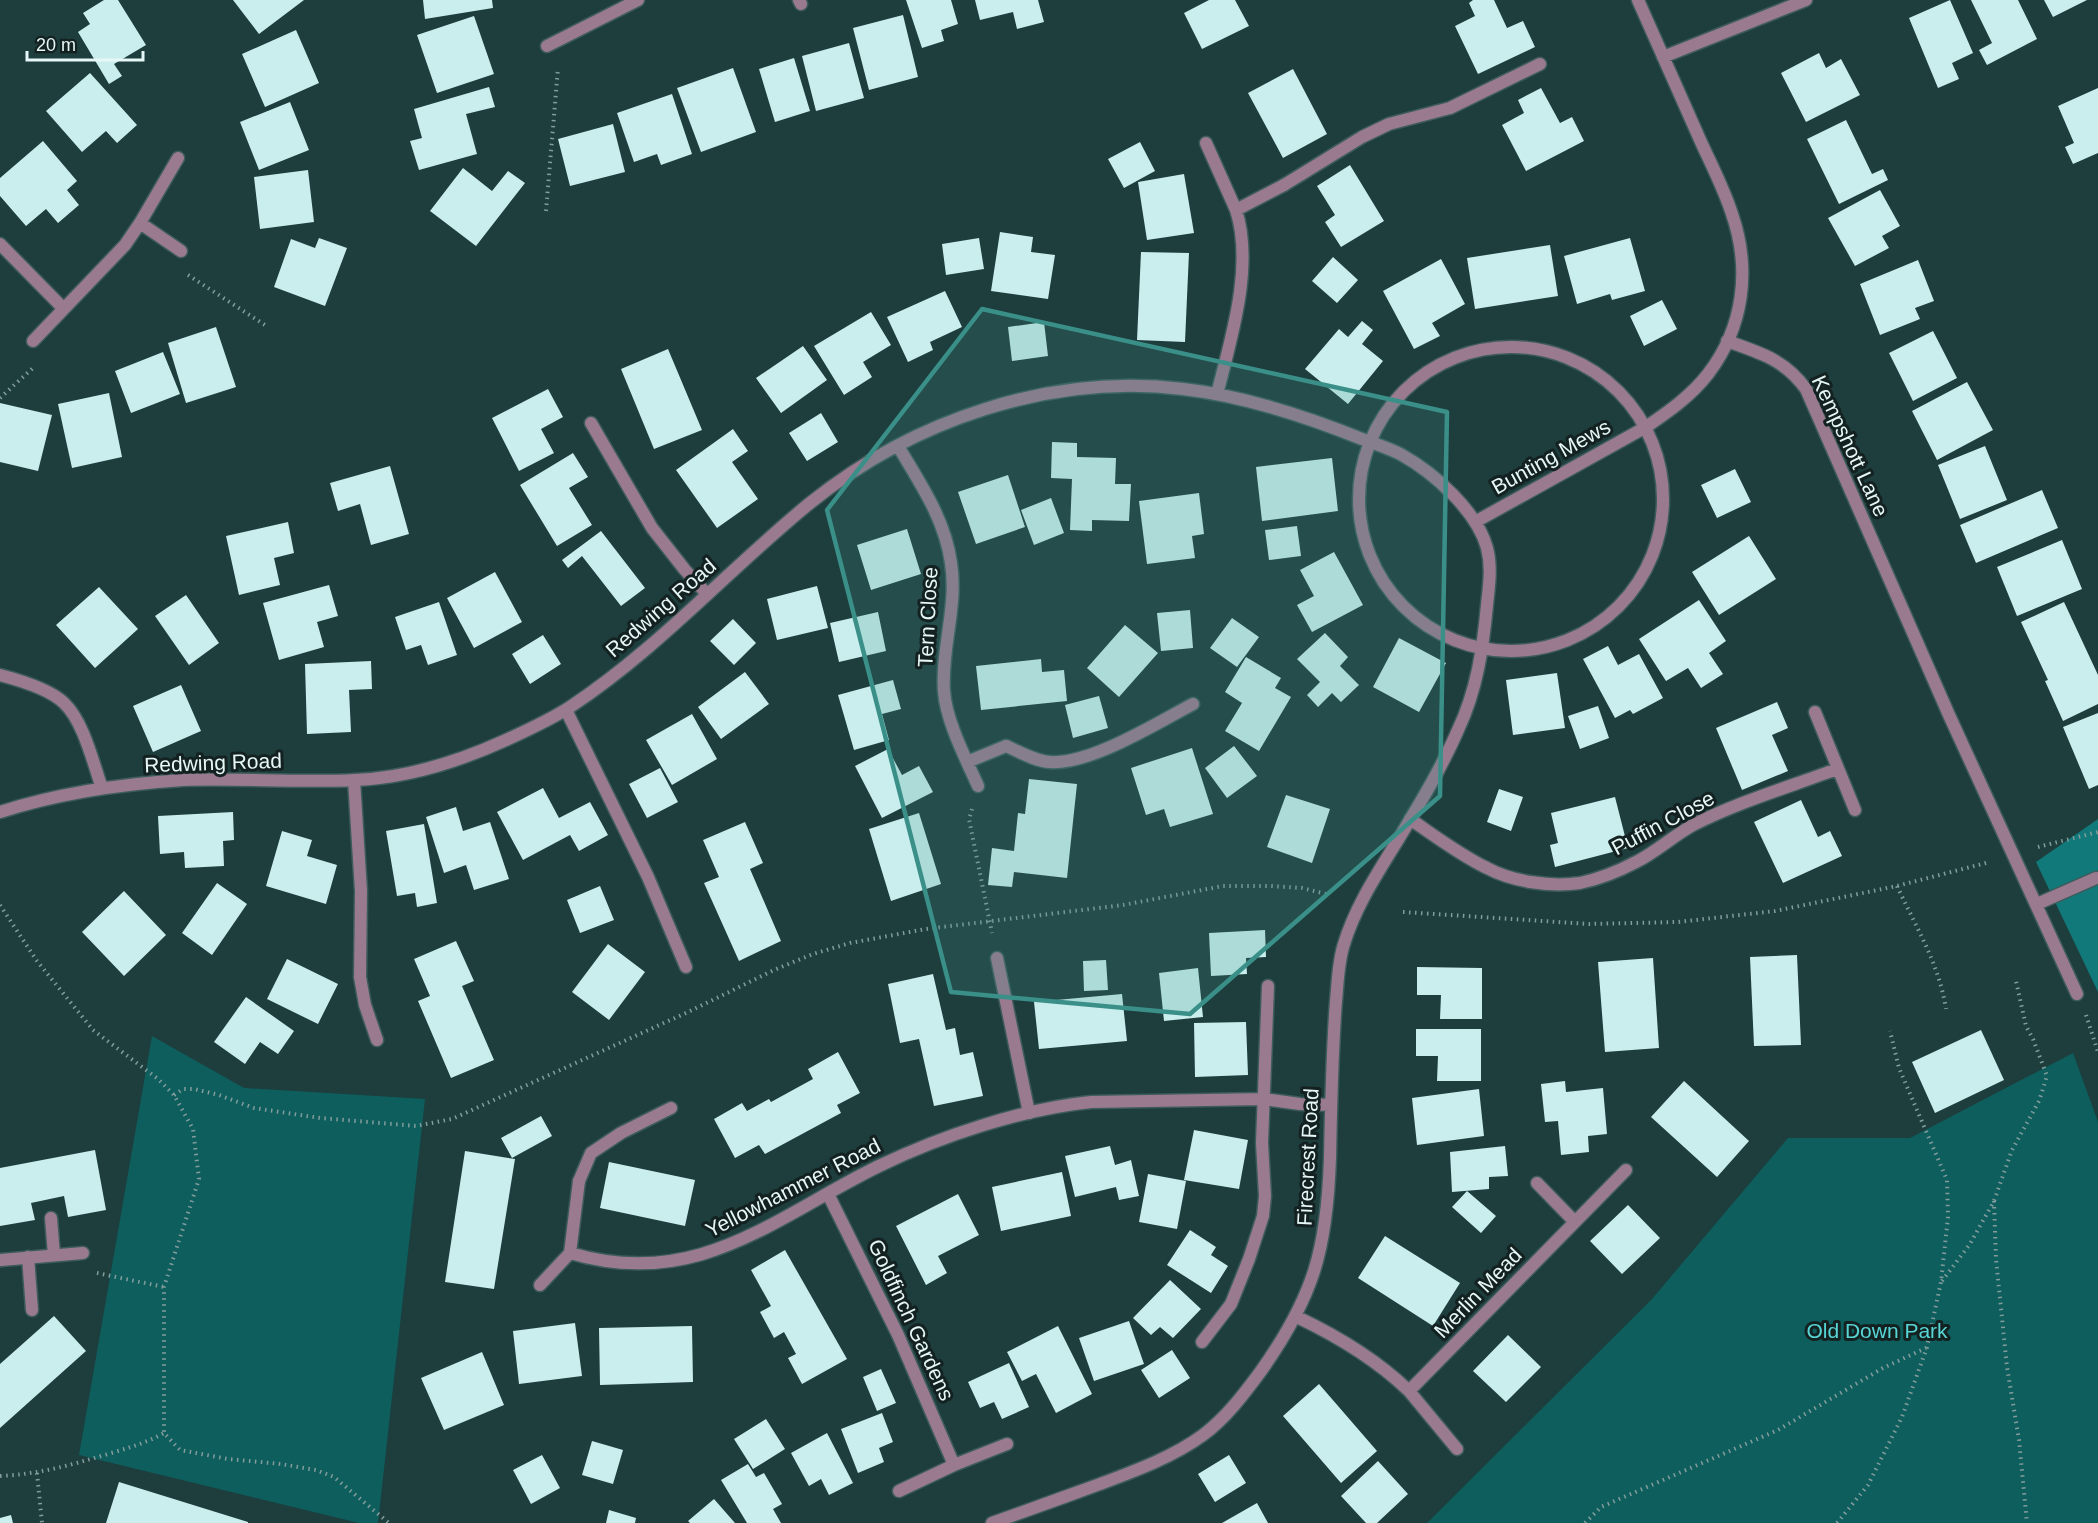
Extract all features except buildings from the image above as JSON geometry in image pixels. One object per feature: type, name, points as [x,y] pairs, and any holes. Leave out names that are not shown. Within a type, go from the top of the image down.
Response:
[{"type":"street","points":[[547,46],[612,5],[638,0]]},
{"type":"street","points":[[1638,0],[1732,213],[1738,236],[1743,280],[1737,317],[1727,341]]},
{"type":"street","points":[[1663,57],[1806,0]]},
{"type":"street","points":[[1236,210],[1284,185],[1362,137],[1389,124],[1450,108],[1540,64]]},
{"type":"street","points":[[1206,144],[1236,210],[1242,249],[1239,296],[1217,394],[1296,414],[1370,442],[1403,456],[1445,487],[1475,522],[1487,548],[1490,565],[1483,649]]},
{"type":"street","points":[[33,341],[125,245],[178,158]]},
{"type":"street","points":[[140,223],[180,251]]},
{"type":"street","points":[[0,244],[63,308]]},
{"type":"street","name":"Bunting Mews","points":[[1475,522],[1646,427],[1690,393],[1708,374],[1727,341]]},
{"type":"street","name":"Kempshott Lane","points":[[1727,341],[1773,358],[1787,368],[1806,389],[1954,726],[2077,994]]},
{"type":"street","name":"Bunting Mews","points":[[1503,347],[1546,351],[1586,367],[1604,378],[1635,410],[1646,427],[1660,465],[1663,485],[1663,505],[1657,545],[1639,582],[1613,612],[1598,625],[1562,643],[1523,651],[1503,652],[1483,649],[1443,636],[1409,613],[1395,598],[1372,563],[1360,524],[1359,503],[1362,472],[1370,442],[1379,423],[1392,405],[1423,375],[1441,364],[1461,356],[1503,347]]},
{"type":"street","name":"Redwing Road","points":[[0,812],[26,804],[102,788],[182,780],[354,780],[402,773],[479,752],[566,710],[636,656],[817,497],[898,446],[936,427],[996,405],[1058,392],[1119,386],[1152,386],[1217,394]]},
{"type":"street","points":[[591,423],[652,528],[707,594]]},
{"type":"street","name":"Tern Close","points":[[898,446],[936,510],[951,561],[952,609],[944,690],[952,721],[978,786]]},
{"type":"street","name":"Firecrest Road","points":[[993,1523],[1135,1471],[1202,1436],[1231,1409],[1251,1385],[1297,1317],[1319,1258],[1325,1229],[1329,1193],[1331,1106],[1340,957],[1359,903],[1410,819],[1458,731],[1468,705],[1483,649]]},
{"type":"street","points":[[0,675],[21,681],[63,702],[78,725],[102,788]]},
{"type":"street","points":[[968,762],[1006,746],[1038,759],[1050,762],[1063,761],[1102,749],[1193,704]]},
{"type":"street","points":[[566,710],[648,877],[686,967]]},
{"type":"street","points":[[1815,712],[1855,810]]},
{"type":"street","name":"Puffin Close","points":[[1410,819],[1469,858],[1502,875],[1558,884],[1580,882],[1637,862],[1689,827],[1711,816],[1837,769]]},
{"type":"street","points":[[354,780],[361,891],[360,977],[365,1005],[377,1040]]},
{"type":"street","points":[[2037,904],[2096,878]]},
{"type":"street","points":[[997,958],[1029,1113]]},
{"type":"street","points":[[1202,1342],[1231,1304],[1263,1216],[1265,1196],[1262,1143],[1268,986]]},
{"type":"street","name":"Yellowhammer Road","points":[[570,1253],[595,1261],[632,1265],[683,1259],[724,1247],[908,1153],[972,1130],[1067,1104],[1263,1099],[1331,1106]]},
{"type":"street","points":[[540,1285],[570,1253],[579,1181],[591,1154],[621,1133],[671,1108]]},
{"type":"street","name":"Merlin Mead","points":[[1409,1391],[1626,1170]]},
{"type":"street","points":[[1537,1183],[1574,1221]]},
{"type":"street","name":"Goldfinch Gardens","points":[[828,1194],[898,1335],[954,1465]]},
{"type":"street","points":[[51,1218],[54,1255]]},
{"type":"street","points":[[1,1260],[83,1253]]},
{"type":"street","points":[[28,1257],[32,1310]]},
{"type":"street","points":[[1297,1317],[1352,1347],[1394,1377],[1409,1391],[1457,1449]]},
{"type":"street","points":[[899,1491],[954,1465],[1007,1444]]},
{"type":"path","points":[[546,211],[561,38]]},
{"type":"path","points":[[180,251],[183,273],[268,327]]},
{"type":"path","points":[[0,398],[34,367],[33,341]]},
{"type":"path","points":[[978,786],[969,819],[997,958]]},
{"type":"path","points":[[2032,850],[2098,832]]},
{"type":"path","points":[[1403,912],[1589,924],[1678,922],[1775,911],[1897,886],[1983,864]]},
{"type":"path","points":[[174,1095],[183,1089],[194,1089],[219,1095],[254,1108],[320,1118],[416,1126],[452,1119],[686,1013],[738,986],[813,954],[850,943],[926,929],[1123,905],[1223,886],[1302,888],[1330,896]]},
{"type":"path","points":[[1897,886],[1935,964],[1946,1009]]},
{"type":"path","points":[[0,905],[37,961],[93,1030],[158,1079],[174,1095],[193,1129],[198,1179],[164,1287],[164,1432],[180,1450],[228,1459],[316,1470],[334,1477],[389,1523]]},
{"type":"path","points":[[1941,1282],[1970,1244],[1994,1201],[2012,1150],[2039,1101],[2047,1076],[2026,1026],[2016,981]]},
{"type":"path","points":[[2077,994],[2098,1052]]},
{"type":"path","points":[[1837,1523],[1868,1485],[1902,1417],[1927,1347],[1941,1282],[1948,1217],[1947,1180],[1899,1068],[1890,1031]]},
{"type":"path","points":[[1994,1201],[1996,1259],[2007,1367],[2019,1440],[2027,1523]]},
{"type":"path","points":[[83,1253],[89,1271],[164,1287]]},
{"type":"path","points":[[1585,1523],[1601,1507],[1778,1430],[1883,1368],[1927,1347]]},
{"type":"path","points":[[0,1476],[37,1473],[74,1466],[129,1449],[164,1432]]},
{"type":"path","points":[[37,1473],[42,1523]]},
{"type":"highlighted area","points":[[982,309],[1447,412],[1440,796],[1190,1014],[951,992],[827,510]]},
{"type":"green space","points":[[152,1036],[244,1088],[425,1099],[378,1523],[359,1523],[79,1455]]},
{"type":"green space","name":"Old Down Park","points":[[2073,1053],[2098,1122],[2098,1523],[1427,1523],[1652,1299],[1788,1138],[1910,1138]]},
{"type":"shaded area","points":[[2098,819],[2098,992],[2036,862]]}]
